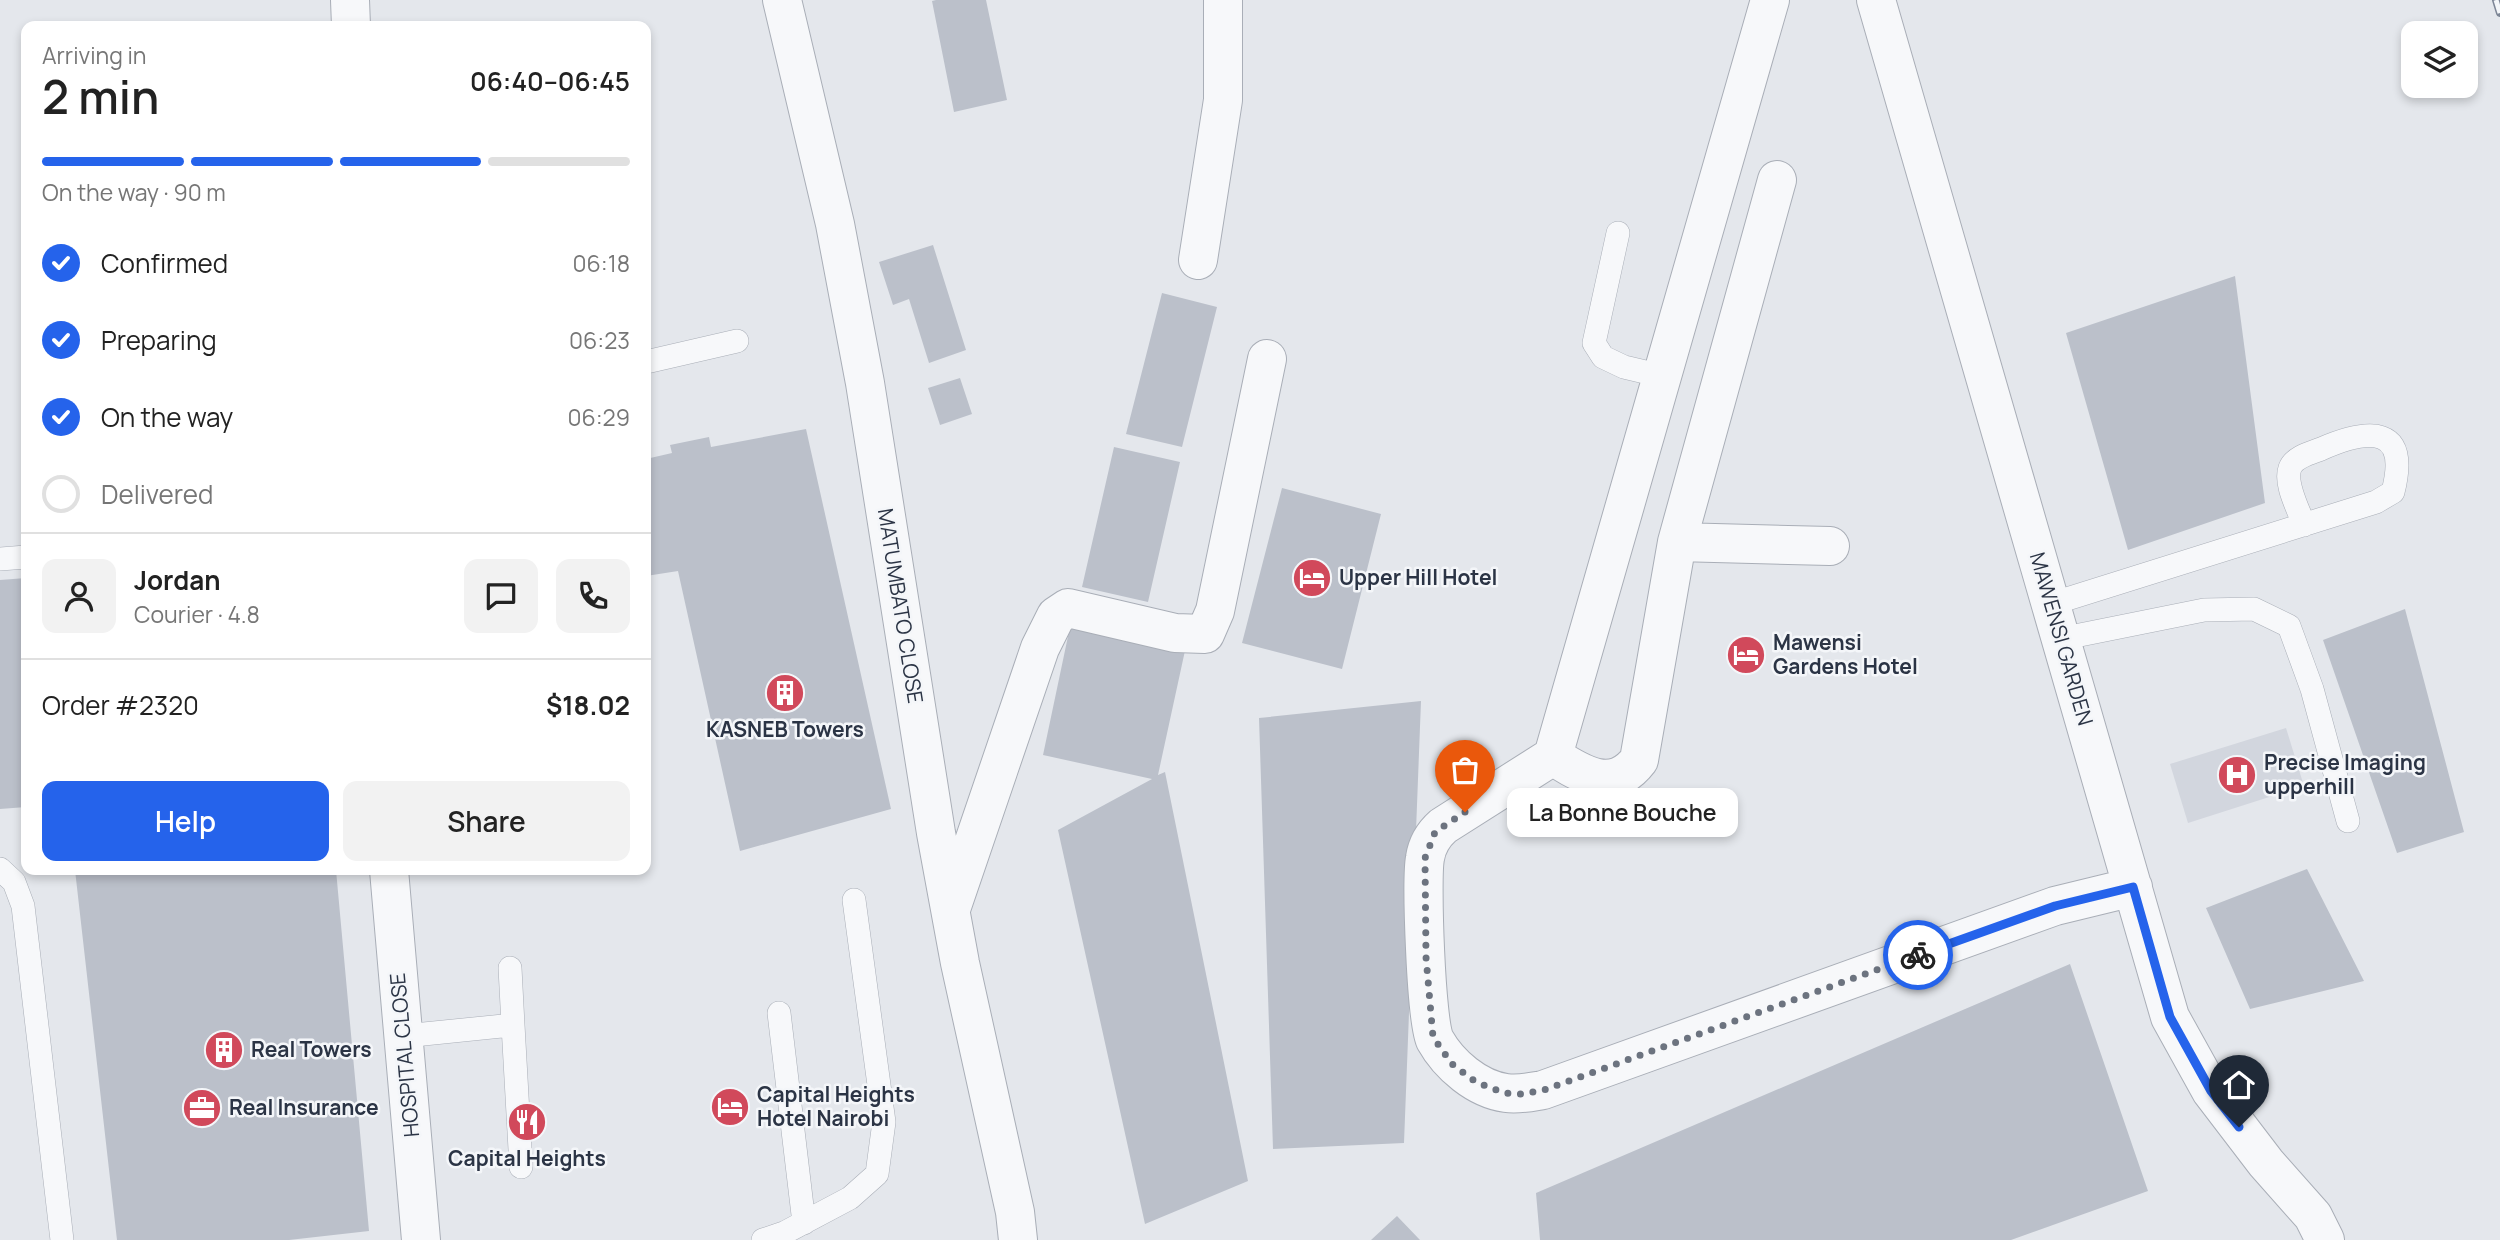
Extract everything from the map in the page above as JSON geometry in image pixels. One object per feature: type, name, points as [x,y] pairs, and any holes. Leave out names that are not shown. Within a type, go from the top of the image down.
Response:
[{"type":"street","points":[[350,0],[351,21]]},
{"type":"street","name":"MATUMBATO CLOSE","points":[[782,0],[835,224],[864,383],[950,911],[1017,1226]]},
{"type":"street","points":[[1198,260],[1223,100],[1223,0]]},
{"type":"street","points":[[1770,0],[1553,756],[1435,832],[1425,858],[1426,957],[1433,1037],[1452,1064],[1476,1082],[1504,1093],[1521,1094],[1544,1090],[2055,906],[2133,887]]},
{"type":"street","name":"MAWENSI GARDEN","points":[[1876,0],[2170,1017],[2211,1091],[2266,1163],[2313,1216],[2325,1240]]},
{"type":"street","points":[[1553,756],[1574,770],[1595,778],[1607,779],[1631,771],[1639,760],[1677,542],[1777,180]]},
{"type":"street","points":[[950,911],[1040,648],[1056,616],[1068,608],[1175,633],[1205,634],[1215,611],[1267,359]]},
{"type":"street","points":[[1677,542],[1830,546]]},
{"type":"street","name":"HOSPITAL CLOSE","points":[[389,875],[421,1240]]},
{"type":"lane","points":[[1618,233],[1594,343],[1603,357],[1624,367],[1662,376]]},
{"type":"lane","points":[[651,361],[737,341]]},
{"type":"lane","points":[[2056,622],[2304,525],[2376,502],[2393,492],[2397,454],[2390,442],[2364,434],[2295,460],[2289,470],[2289,482],[2304,525]]},
{"type":"lane","points":[[0,559],[21,557]]},
{"type":"lane","points":[[2056,622],[2204,610],[2253,609],[2289,626],[2312,689],[2348,821]]},
{"type":"lane","points":[[0,869],[14,882],[23,906],[62,1240]]},
{"type":"lane","points":[[763,1240],[804,1223],[849,1198],[877,1174],[884,1122],[854,900]]},
{"type":"lane","points":[[510,968],[521,1167]]},
{"type":"lane","points":[[779,1013],[804,1223]]},
{"type":"lane","points":[[404,1037],[513,1025]]},
{"type":"shaded area","name":"Precise Imaging upperhill","points":[[2286,728],[2304,786],[2188,823],[2170,764]]},
{"type":"building","points":[[986,0],[1007,100],[954,112],[932,1]]},
{"type":"building","points":[[933,245],[966,350],[929,363],[909,299],[893,305],[879,262]]},
{"type":"building","points":[[2235,276],[2265,503],[2128,550],[2066,333]]},
{"type":"building","points":[[1162,293],[1217,307],[1182,447],[1126,434]]},
{"type":"building","points":[[960,378],[972,414],[940,425],[928,388]]},
{"type":"building","name":"KASNEB Towers","points":[[806,429],[891,809],[740,851],[678,571],[651,575],[651,458],[672,453],[670,445],[709,437],[711,447]]},
{"type":"building","points":[[1114,447],[1180,462],[1148,602],[1082,587]]},
{"type":"building","name":"Upper Hill Hotel","points":[[1282,488],[1381,514],[1342,669],[1242,643]]},
{"type":"building","points":[[21,578],[21,807],[0,809],[0,580]]},
{"type":"building","points":[[2405,609],[2464,832],[2397,853],[2323,640]]},
{"type":"building","points":[[1071,622],[1186,646],[1158,775],[1165,772],[1248,1181],[1145,1224],[1058,830],[1152,779],[1043,755]]},
{"type":"building","points":[[1421,701],[1404,1143],[1273,1149],[1259,718]]},
{"type":"building","points":[[2307,869],[2364,981],[2250,1009],[2206,908]]},
{"type":"building","name":"Real Towers","points":[[76,875],[336,875],[369,1231],[289,1240],[117,1240]]},
{"type":"building","points":[[2070,964],[2148,1191],[2011,1240],[1540,1240],[1536,1193]]},
{"type":"building","points":[[1397,1216],[1420,1240],[1371,1240]]},
{"type":"railway","points":[[2496,0],[2500,13]]},
{"type":"way so far","points":[[1465,812],[1435,832],[1425,858],[1426,957],[1433,1037],[1452,1064],[1476,1082],[1504,1093],[1521,1094],[1544,1090],[1918,955]]},
{"type":"place","name":"Upper Hill Hotel","points":[[1312,578]]},
{"type":"place","name":"Mawensi Gardens Hotel","points":[[1746,655]]},
{"type":"place","name":"KASNEB Towers","points":[[785,693]]},
{"type":"place","name":"Precise Imaging upperhill","points":[[2237,775]]},
{"type":"place","name":"La Bonne Bouche","points":[[1465,812]]},
{"type":"place","name":"Real Towers","points":[[224,1050]]},
{"type":"place","name":"Capital Heights Hotel Nairobi","points":[[730,1107]]},
{"type":"place","name":"Real Insurance","points":[[202,1108]]},
{"type":"place","name":"Capital Heights","points":[[527,1122]]},
{"type":"route","points":[[1918,955],[2055,906],[2133,887],[2170,1017],[2211,1091],[2239,1127]]}]
